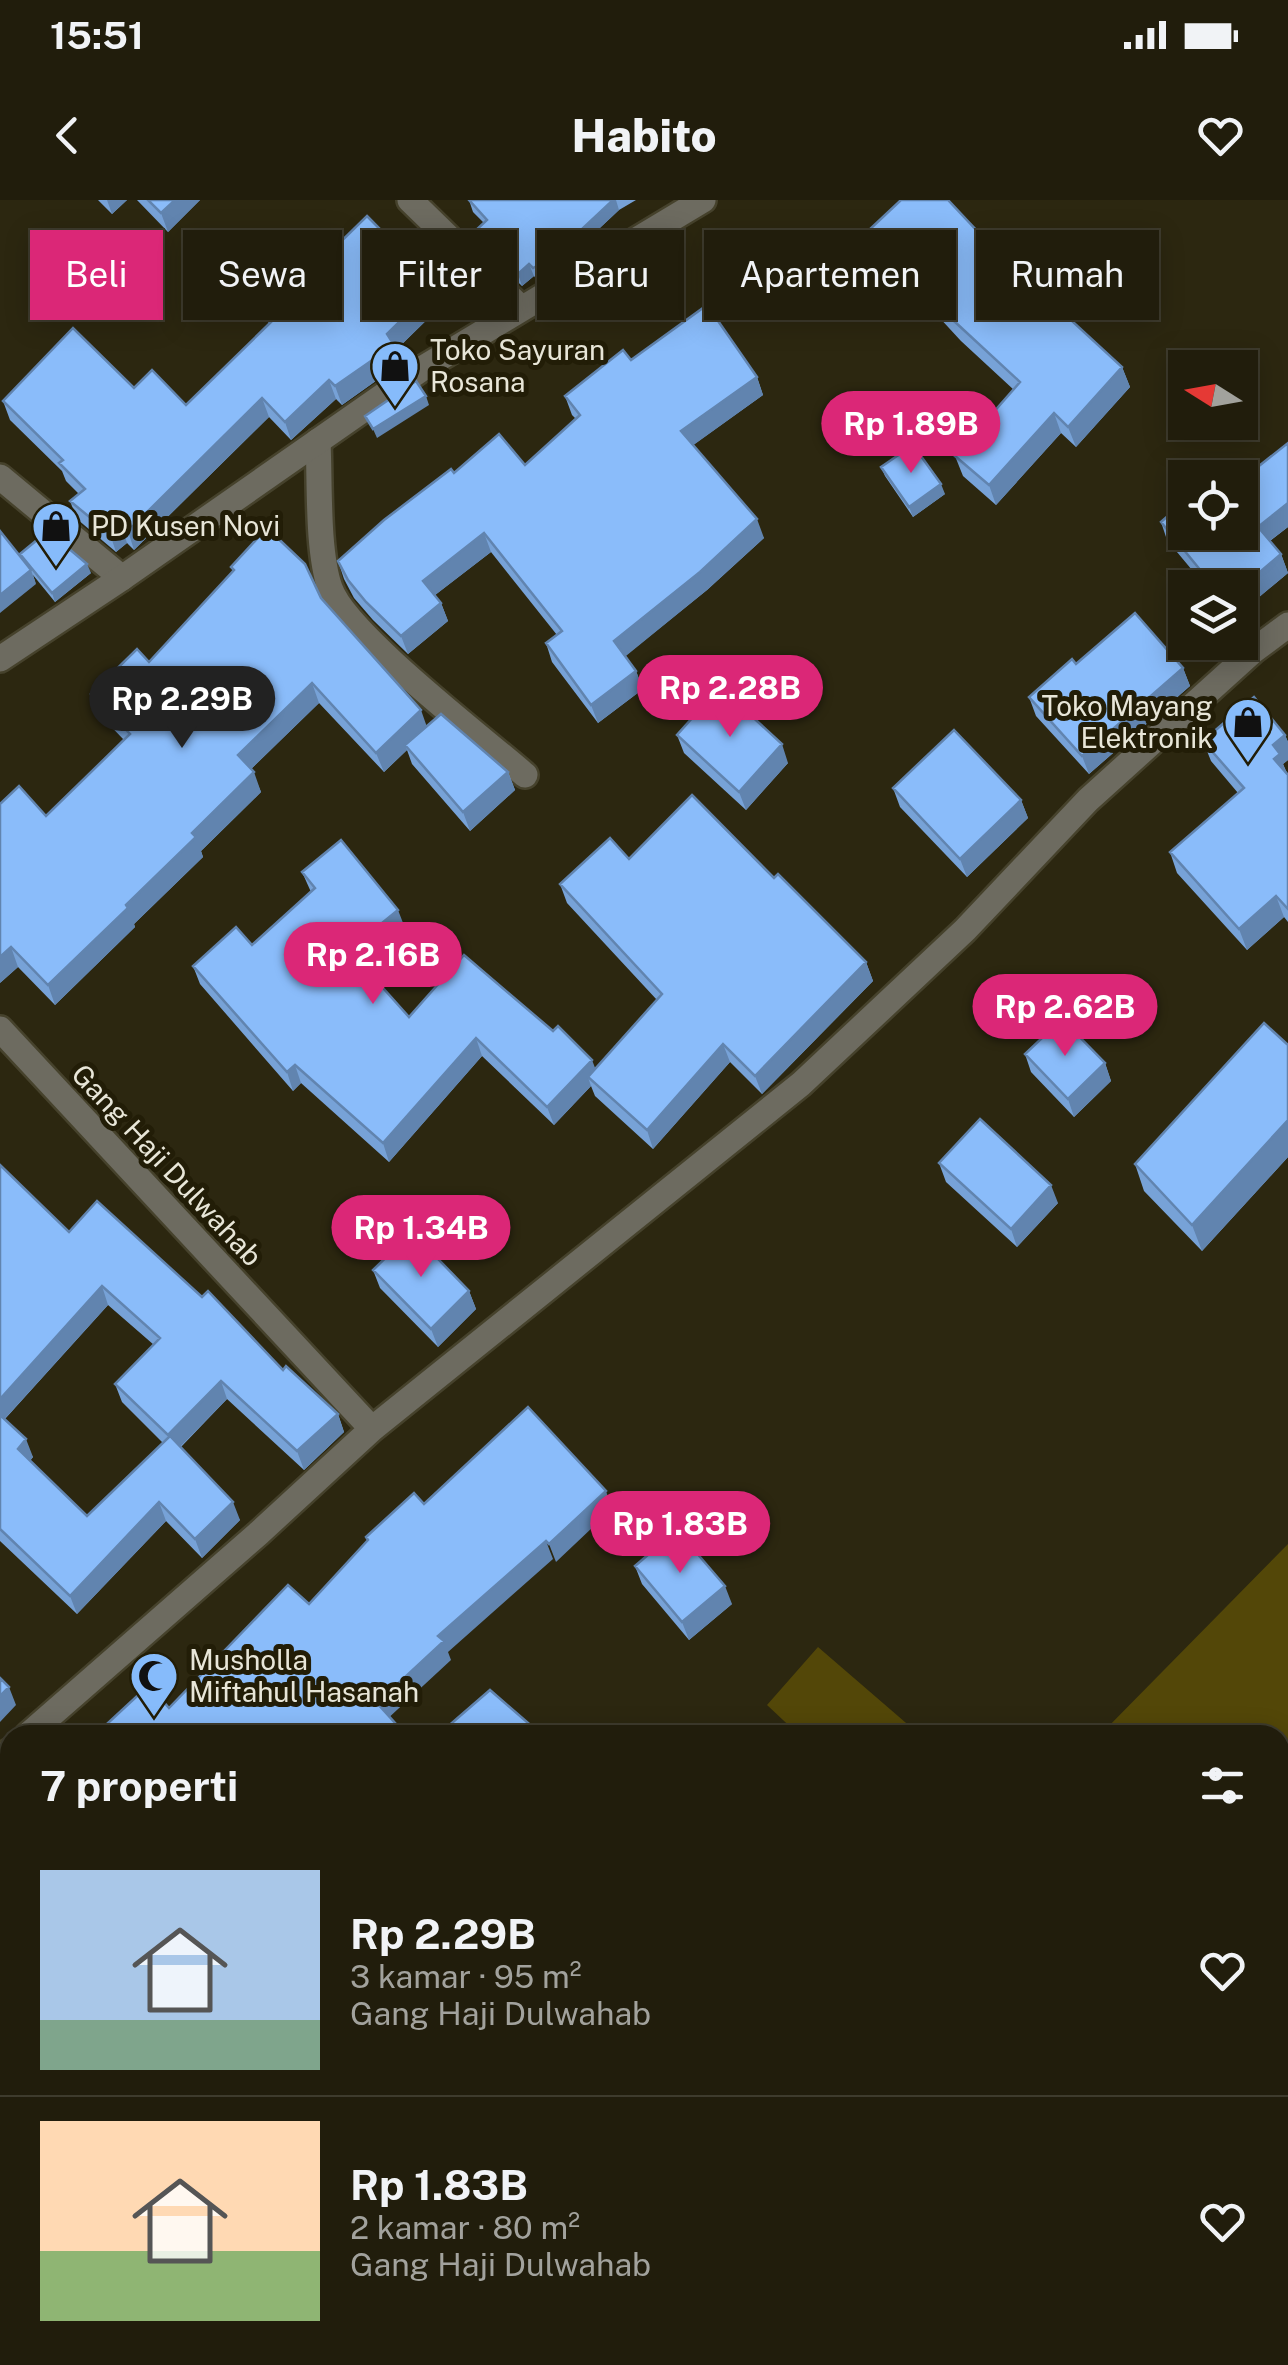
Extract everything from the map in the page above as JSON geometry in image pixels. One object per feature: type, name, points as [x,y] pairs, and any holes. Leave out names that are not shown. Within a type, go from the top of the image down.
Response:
[{"type":"street","points":[[410,200],[521,308]]},
{"type":"street","points":[[0,659],[420,370],[702,200]]},
{"type":"street","points":[[318,441],[324,555],[330,590],[356,628],[526,775]]},
{"type":"street","points":[[0,477],[122,578]]},
{"type":"street","points":[[39,1725],[372,1429],[801,1084],[965,930],[1088,800],[1253,651],[1288,626]]},
{"type":"street","name":"Gang Haji Dulwahab","points":[[0,1029],[372,1429]]},
{"type":"shaded area","points":[[1288,1544],[1288,1725],[1110,1725]]},
{"type":"shaded area","points":[[818,1647],[908,1725],[788,1725],[767,1705]]},
{"type":"building","points":[[148,200],[175,200],[161,213]]},
{"type":"building","points":[[469,200],[613,200],[581,230],[537,230],[537,266],[529,264],[518,274],[517,230],[476,230],[487,220]]},
{"type":"building","points":[[901,200],[948,200],[976,230],[976,320],[1071,320],[1122,367],[1068,427],[1054,413],[989,485],[955,456],[1020,382],[953,320],[956,230],[869,230]]},
{"type":"building","points":[[367,216],[381,230],[362,230],[362,320],[401,320],[387,334],[394,345],[335,386],[329,380],[285,422],[262,398],[128,531],[121,524],[110,534],[70,501],[85,489],[59,463],[63,460],[3,401],[73,328],[134,388],[152,370],[186,405],[270,320],[342,320],[342,241]]},
{"type":"building","points":[[704,307],[704,320],[717,320],[757,377],[681,431],[757,519],[700,572],[614,641],[636,671],[591,705],[546,643],[562,631],[484,533],[423,581],[441,603],[401,636],[366,602],[338,561],[384,520],[451,469],[454,473],[499,434],[525,465],[580,415],[565,396],[623,350],[631,360]]},
{"type":"building","points":[[416,381],[426,396],[373,429],[365,416]]},
{"type":"building","points":[[1288,443],[1288,503],[1258,527],[1258,467]]},
{"type":"building","points":[[913,445],[941,484],[909,507],[881,467]]},
{"type":"building","points":[[1258,527],[1281,554],[1258,574],[1258,570],[1200,570],[1184,550],[1258,550]]},
{"type":"building","points":[[267,528],[305,564],[321,598],[421,710],[376,753],[312,683],[238,755],[254,772],[192,833],[196,837],[126,905],[128,908],[48,985],[11,947],[0,957],[0,804],[19,786],[46,816],[130,734],[91,694],[137,649],[149,662]]},
{"type":"building","points":[[0,531],[31,570],[0,595]]},
{"type":"building","name":"PD Kusen Novi","points":[[48,531],[87,564],[52,593],[20,554]]},
{"type":"building","points":[[1135,613],[1168,651],[1168,660],[1176,660],[1183,668],[1082,756],[1029,697],[1072,659],[1076,664]]},
{"type":"building","points":[[720,687],[782,744],[739,792],[677,735]]},
{"type":"building","points":[[1254,697],[1285,735],[1273,745],[1280,754],[1274,759],[1288,775],[1288,909],[1276,896],[1239,929],[1170,852],[1244,788],[1203,741]]},
{"type":"building","points":[[441,714],[508,772],[463,812],[405,745]]},
{"type":"building","points":[[954,730],[1021,800],[960,859],[893,788]]},
{"type":"building","points":[[692,795],[774,878],[778,874],[866,962],[755,1076],[723,1044],[647,1130],[588,1077],[662,994],[560,884],[610,838],[629,859]]},
{"type":"building","points":[[341,840],[398,910],[349,950],[409,1017],[464,955],[553,1031],[558,1026],[592,1060],[547,1107],[476,1038],[383,1143],[295,1065],[287,1072],[193,966],[236,927],[252,945],[315,888],[302,872]]},
{"type":"building","points":[[1062,1019],[1105,1063],[1068,1099],[1025,1054]]},
{"type":"building","points":[[1264,1023],[1288,1045],[1288,1120],[1192,1225],[1135,1164]]},
{"type":"building","points":[[980,1119],[1051,1185],[1011,1229],[939,1163]]},
{"type":"building","points":[[0,1165],[69,1232],[97,1201],[202,1297],[208,1291],[283,1370],[286,1366],[338,1414],[297,1451],[221,1381],[168,1435],[115,1384],[160,1338],[102,1286],[0,1399]]},
{"type":"building","points":[[412,1232],[469,1291],[431,1329],[373,1270]]},
{"type":"building","points":[[528,1407],[606,1491],[438,1636],[444,1641],[377,1703],[397,1725],[106,1725],[149,1685],[169,1708],[288,1585],[309,1604],[368,1540],[366,1537],[414,1493],[424,1504]]},
{"type":"building","points":[[0,1415],[26,1439],[18,1449],[87,1516],[170,1436],[233,1502],[195,1539],[159,1502],[70,1596],[0,1529]]},
{"type":"building","points":[[677,1530],[725,1586],[682,1622],[635,1566]]},
{"type":"building","points":[[0,1678],[9,1687],[0,1696]]},
{"type":"building","points":[[490,1690],[530,1725],[450,1725]]},
{"type":"place","name":"Toko Sayuran Rosana","points":[[395,408]]},
{"type":"place","name":"PD Kusen Novi","points":[[56,568]]},
{"type":"place","name":"Toko Mayang Elektronik","points":[[1248,764]]},
{"type":"place","name":"Musholla Miftahul Hasanah","points":[[154,1718]]}]
